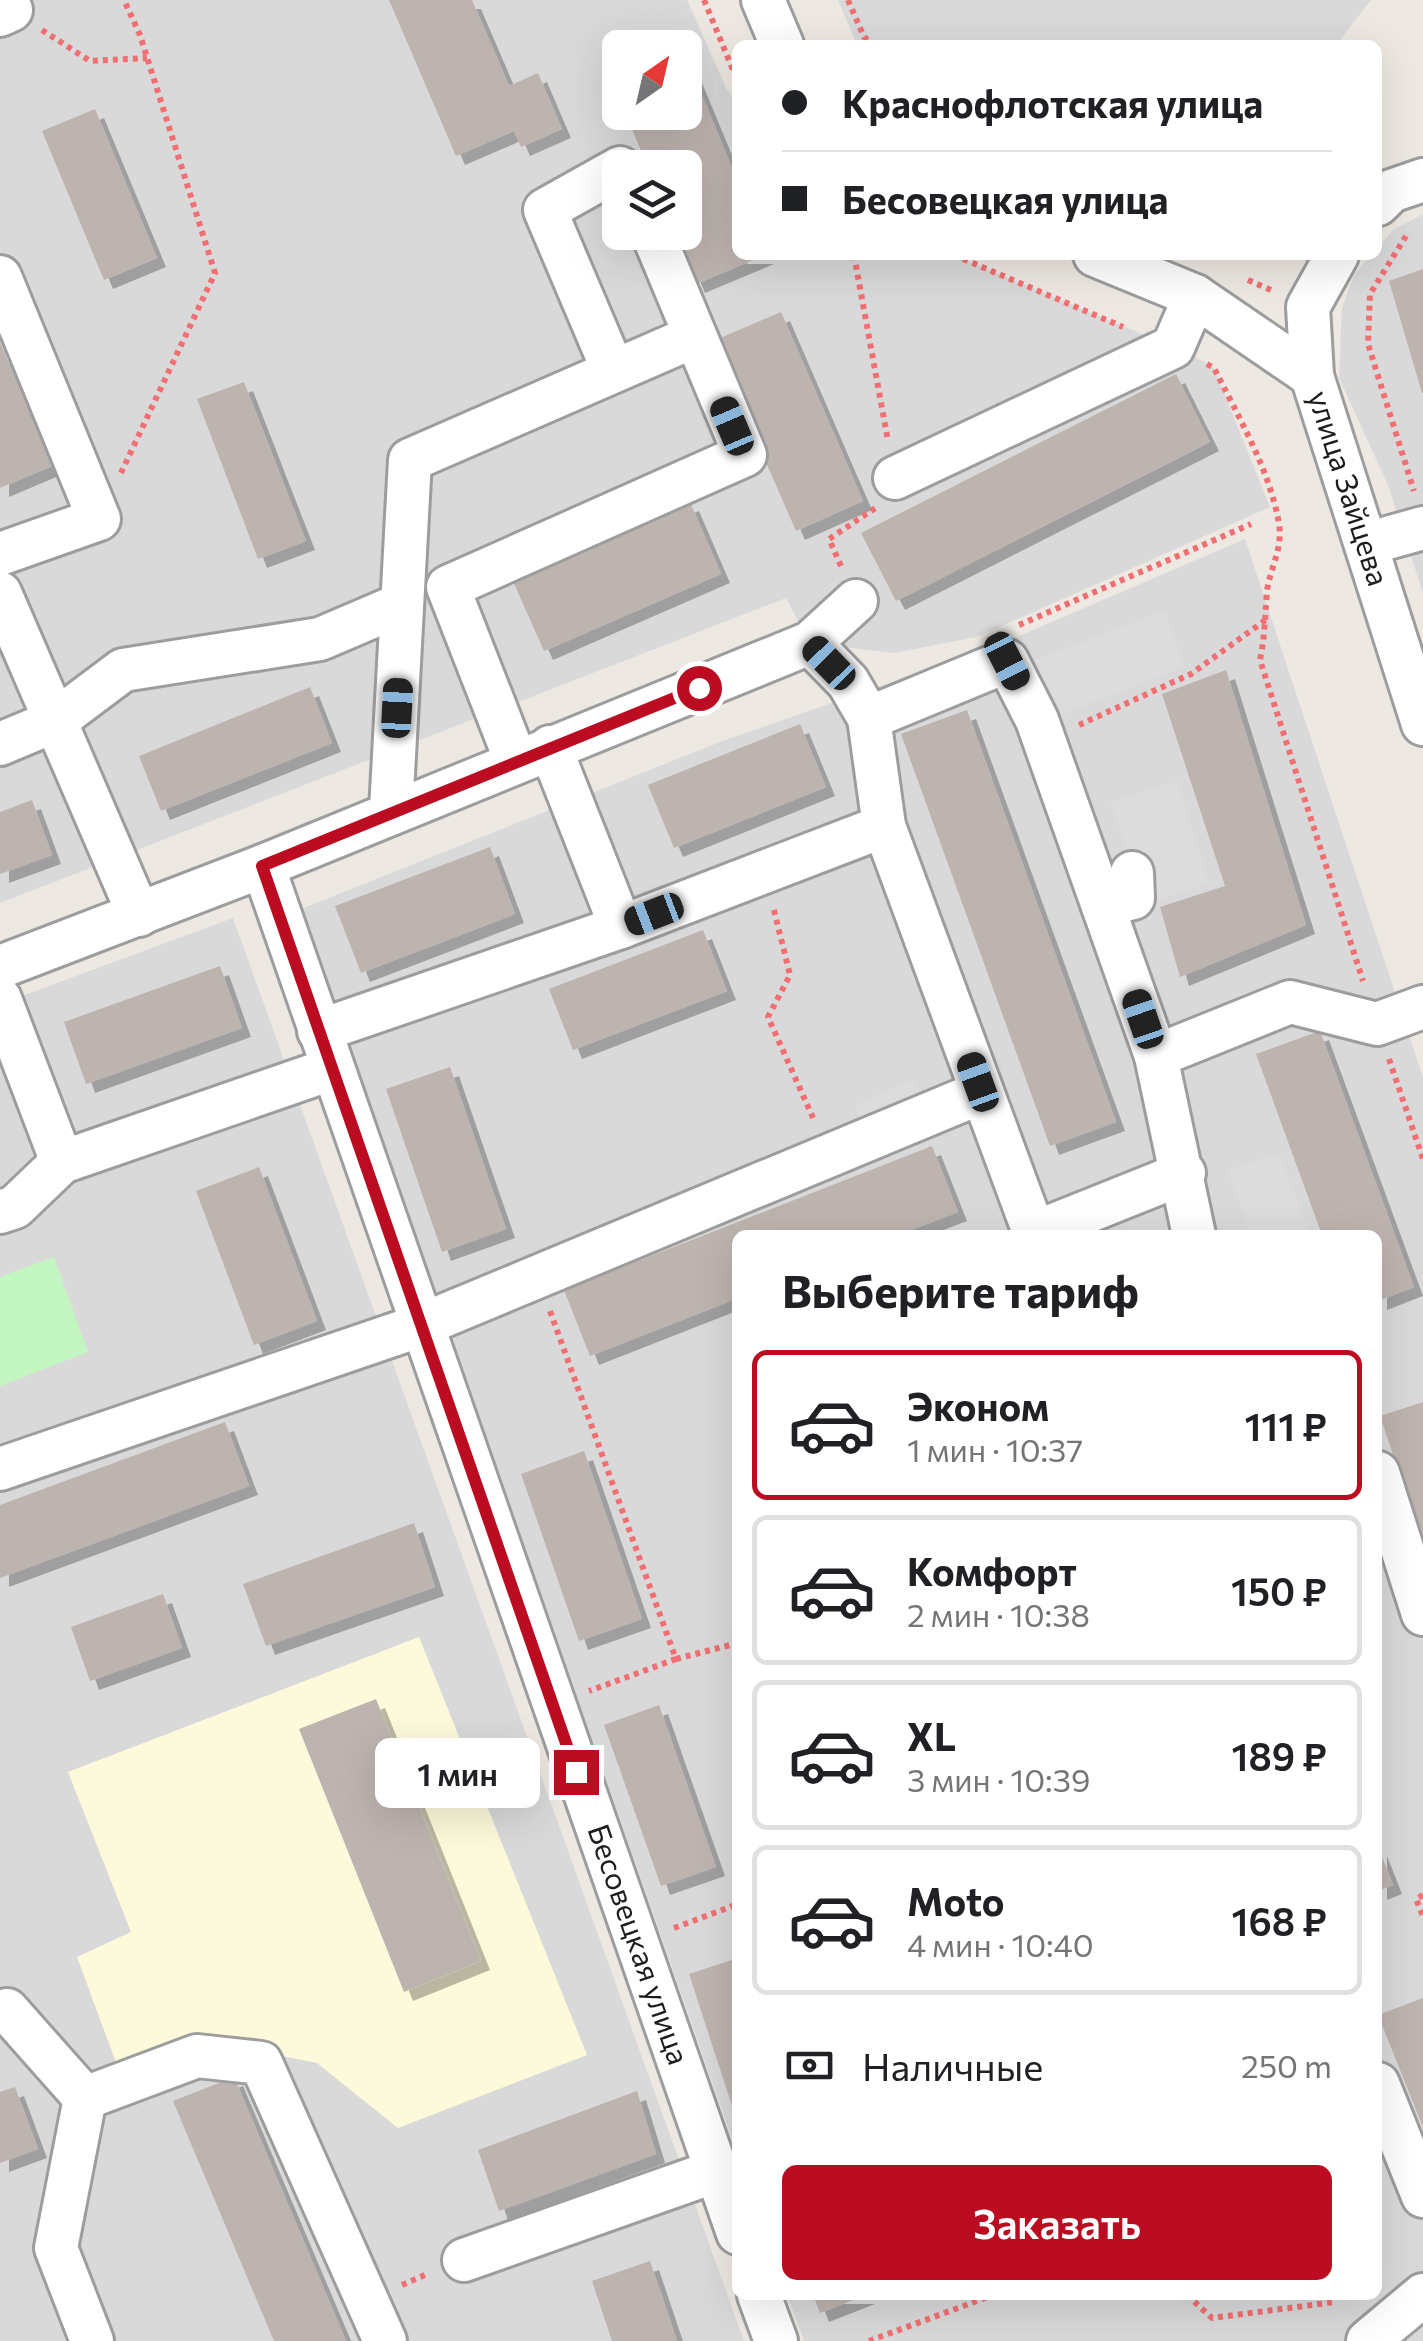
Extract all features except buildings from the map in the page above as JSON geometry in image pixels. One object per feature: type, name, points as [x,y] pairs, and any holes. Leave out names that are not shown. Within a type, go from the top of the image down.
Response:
[{"type":"street","points":[[764,0],[780,40]]},
{"type":"street","points":[[602,179],[545,210],[614,370]]},
{"type":"street","points":[[1395,215],[1391,191],[1423,180]]},
{"type":"street","points":[[622,927],[448,587],[745,455],[659,250]]},
{"type":"street","name":"улица Зайцева","points":[[1107,260],[1195,296],[1312,376],[1423,724]]},
{"type":"street","points":[[1312,376],[1308,307],[1334,260]]},
{"type":"street","points":[[0,278],[99,519],[0,554]]},
{"type":"street","points":[[895,478],[1172,347],[1195,296]]},
{"type":"street","points":[[391,811],[410,460],[695,336]]},
{"type":"street","points":[[1366,544],[1420,516]]},
{"type":"street","points":[[0,593],[139,914]]},
{"type":"street","points":[[0,967],[262,866],[810,643],[856,601]]},
{"type":"street","points":[[0,744],[56,720],[123,670],[320,638],[402,604]]},
{"type":"street","points":[[810,643],[848,682],[868,718],[884,826],[1034,1230]]},
{"type":"street","points":[[868,718],[1007,661],[1045,712],[1103,906],[1156,1056],[1193,1230]]},
{"type":"street","points":[[0,1212],[15,1207],[62,1162],[622,927],[884,826]]},
{"type":"street","name":"Бесовецкая улица","points":[[262,866],[732,2216]]},
{"type":"street","points":[[1103,906],[1133,898],[1132,873]]},
{"type":"street","points":[[0,1000],[62,1162]]},
{"type":"street","points":[[1156,1056],[1290,1002],[1378,1024],[1423,1007]]},
{"type":"street","points":[[0,1468],[419,1326],[982,1092]]},
{"type":"street","points":[[1045,1230],[1184,1173]]},
{"type":"street","points":[[1382,1486],[1423,1614]]},
{"type":"street","points":[[0,2013],[7,2010],[85,2098]]},
{"type":"street","points":[[85,2098],[198,2056],[261,2063],[385,2341]]},
{"type":"street","points":[[1382,2094],[1423,2196]]},
{"type":"street","points":[[85,2098],[56,2248],[92,2341]]},
{"type":"street","points":[[464,2260],[716,2171]]},
{"type":"street","points":[[1368,2341],[1423,2295]]},
{"type":"street","points":[[761,2300],[776,2341]]},
{"type":"path","points":[[99,519],[215,273],[147,58],[124,0]]},
{"type":"path","points":[[704,0],[732,68]]},
{"type":"path","points":[[848,0],[868,40]]},
{"type":"path","points":[[6,8],[90,60],[147,58]]},
{"type":"path","points":[[1382,256],[1395,215]]},
{"type":"path","points":[[855,260],[895,478],[873,514],[829,539],[856,601]]},
{"type":"path","points":[[966,260],[1214,368],[1252,443],[1279,524],[1278,558],[1267,589],[1268,618],[1260,660],[1423,1159]]},
{"type":"path","points":[[1381,260],[1370,294],[1368,344],[1420,516]]},
{"type":"path","points":[[1006,631],[1250,524]]},
{"type":"path","points":[[770,894],[790,975],[768,1017],[831,1158]]},
{"type":"path","points":[[538,1277],[676,1659]]},
{"type":"path","points":[[552,1704],[676,1659],[732,1645]]},
{"type":"path","points":[[1423,1895],[1416,1900],[1423,1916]]},
{"type":"path","points":[[636,1942],[732,1906]]},
{"type":"path","points":[[368,2298],[464,2260]]},
{"type":"path","points":[[869,2341],[980,2300]]},
{"type":"path","points":[[1192,2300],[1212,2318],[1335,2302]]},
{"type":"shaded area","points":[[0,0],[687,0],[700,30],[602,30],[602,130],[702,130],[702,34],[732,95],[732,260],[966,260],[1192,355],[1214,368],[1270,507],[977,637],[894,653],[810,643],[786,598],[0,903]]},
{"type":"shaded area","points":[[838,0],[1371,0],[1340,40],[855,40]]},
{"type":"shaded area","points":[[1423,214],[1423,593],[1388,485],[1339,378],[1342,308],[1354,275],[1367,260],[1382,260],[1382,242],[1393,230]]},
{"type":"shaded area","points":[[1245,539],[1423,1077],[1423,2341],[804,2341],[789,2300],[1382,2300],[1382,1230],[732,1230],[732,2139],[301,909],[720,742],[998,645]]},
{"type":"shaded area","points":[[1164,611],[1185,667],[1057,716],[1035,660]]},
{"type":"shaded area","points":[[1177,781],[1209,883],[1142,905],[1111,802]]},
{"type":"shaded area","points":[[233,918],[744,2341],[0,2341],[0,1004]]},
{"type":"shaded area","points":[[915,1079],[930,1114],[870,1140],[855,1105]]},
{"type":"shaded area","points":[[1279,1154],[1308,1230],[1249,1230],[1228,1170]]},
{"type":"shaded area","points":[[419,1637],[587,2055],[398,2128],[317,2063],[194,2038],[118,2068],[77,1957],[131,1932],[68,1772]]},
{"type":"green space","points":[[54,1257],[88,1352],[0,1386],[0,1277]]},
{"type":"route","points":[[576,1772],[262,866],[699,688]]}]
